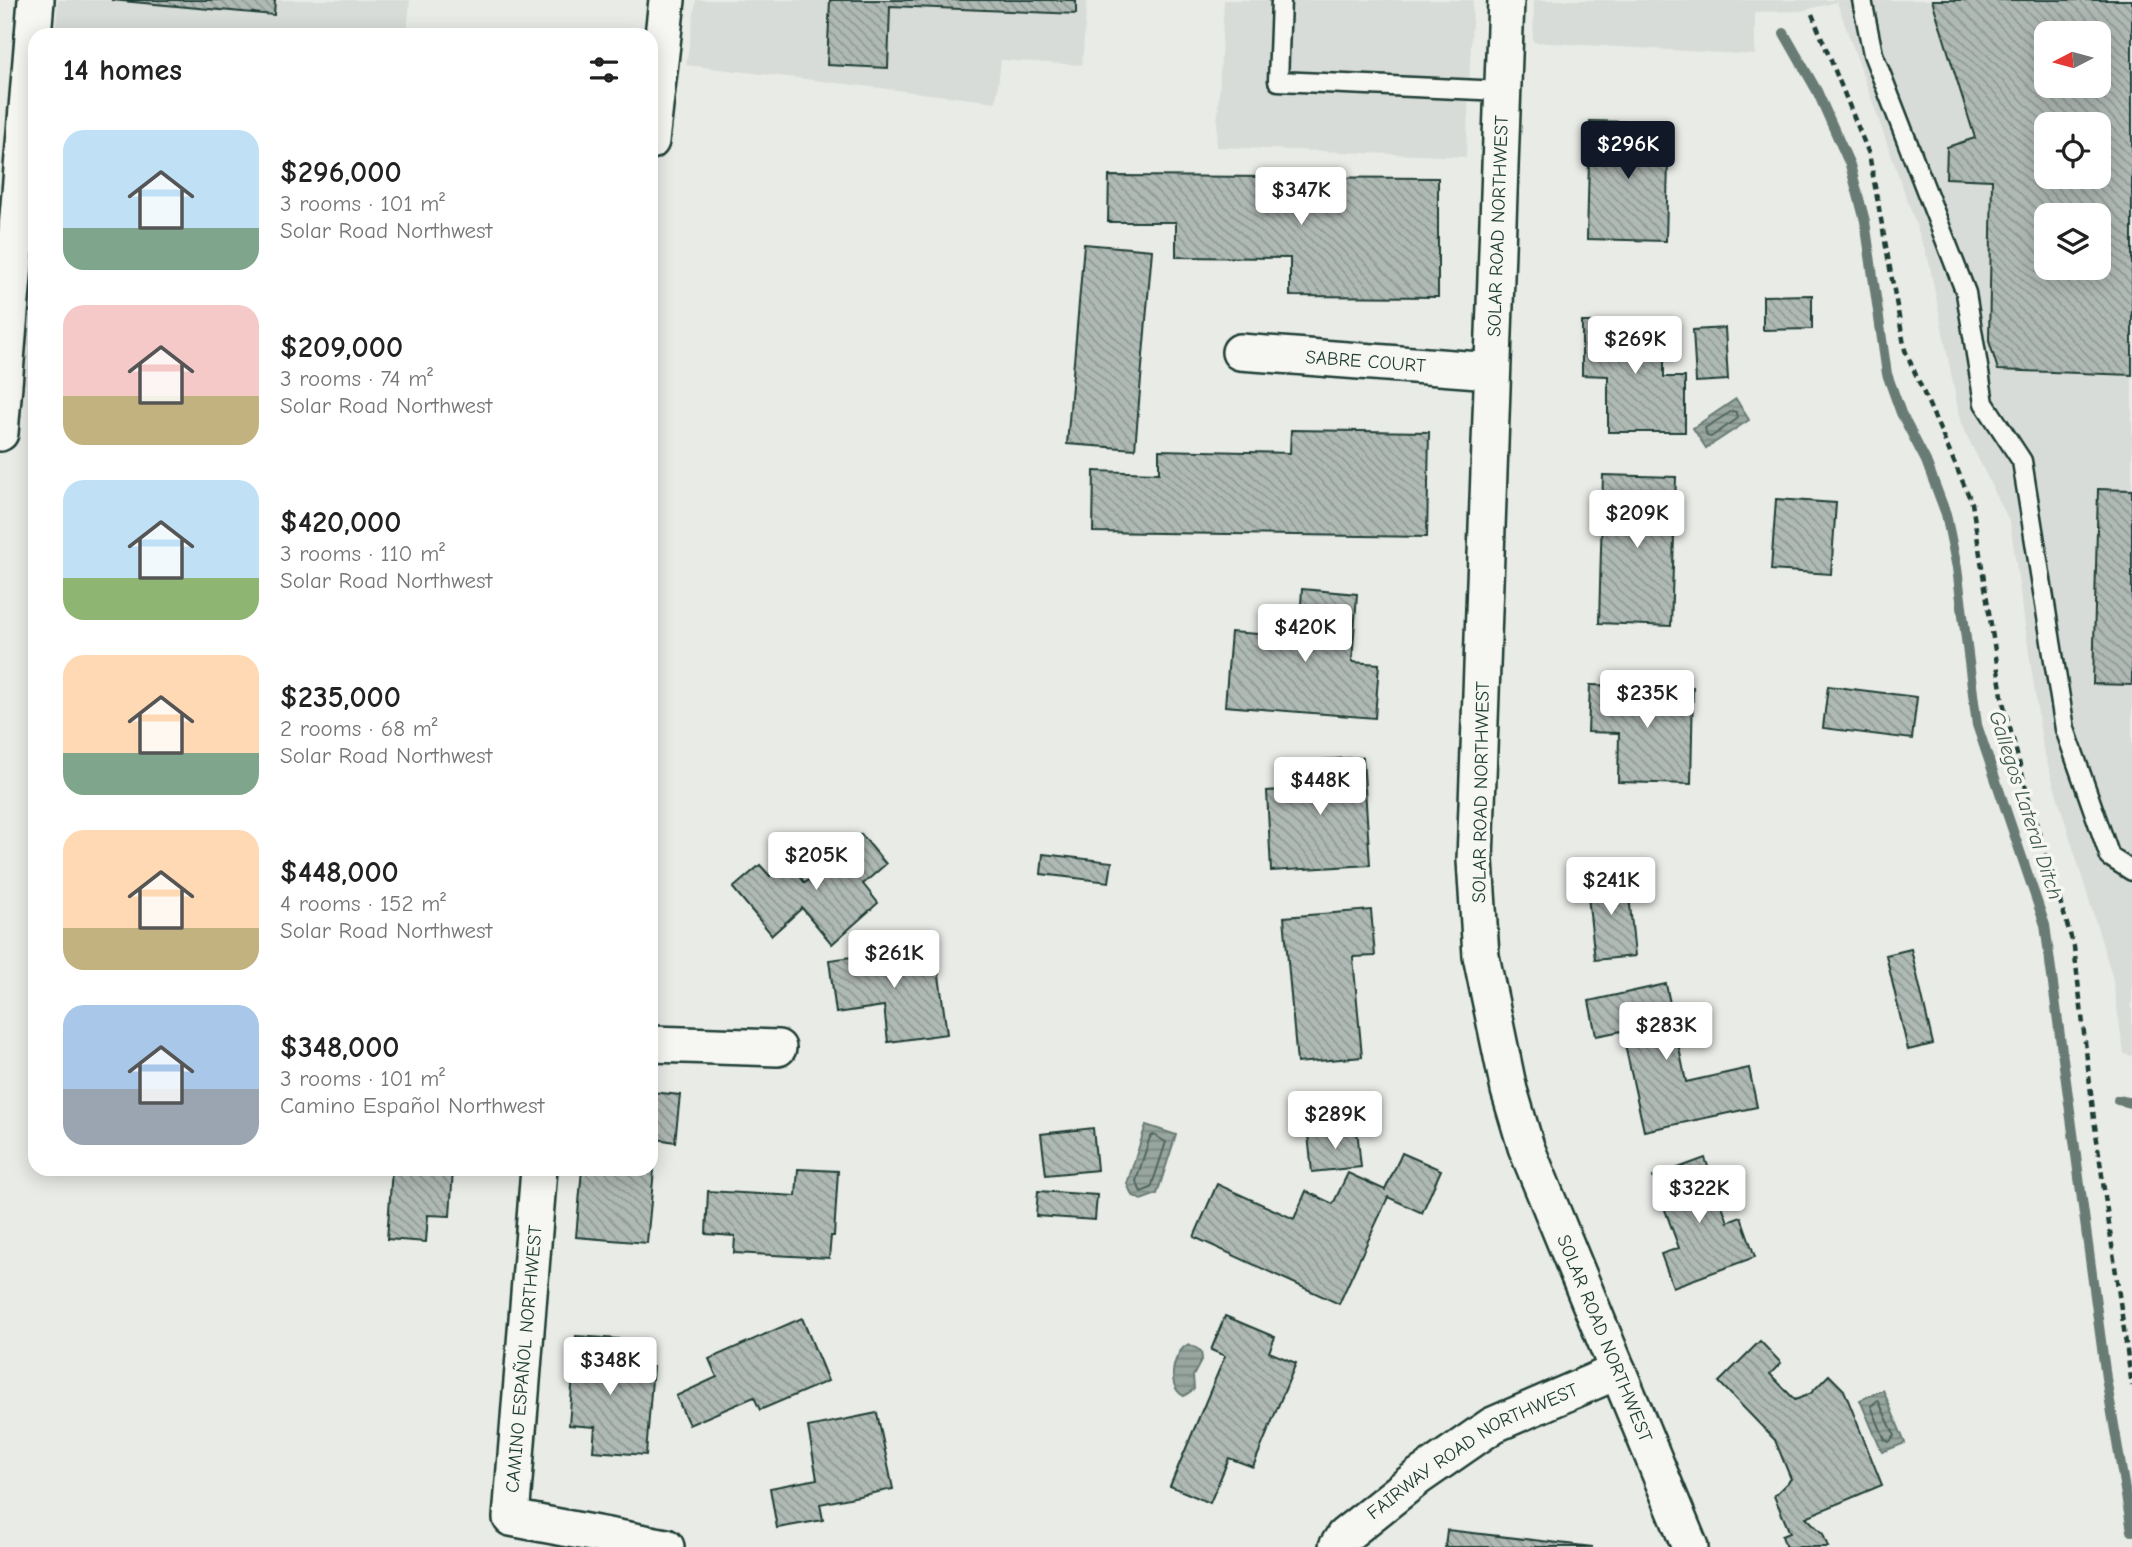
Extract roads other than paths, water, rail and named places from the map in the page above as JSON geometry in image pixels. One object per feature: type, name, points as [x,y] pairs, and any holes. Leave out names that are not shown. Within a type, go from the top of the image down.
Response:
[{"type":"street","points":[[34,28],[36,0]]},
{"type":"street","points":[[658,79],[667,0]]},
{"type":"street","name":"SOLAR ROAD NORTHWEST","points":[[1506,0],[1475,860],[1481,956],[1506,1079],[1527,1147],[1690,1547]]},
{"type":"street","points":[[0,433],[28,96]]},
{"type":"street","name":"SABRE COURT","points":[[1240,352],[1492,372]]},
{"type":"street","points":[[658,1044],[778,1048]]},
{"type":"street","name":"CAMINO ESPAÑOL NORTHWEST","points":[[538,1176],[511,1518],[666,1547]]},
{"type":"street","name":"FAIRWAY ROAD NORTHWEST","points":[[1337,1547],[1344,1536],[1418,1477],[1493,1425],[1618,1371]]},
{"type":"lane","points":[[1281,0],[1278,81],[1503,90]]},
{"type":"lane","points":[[1861,0],[1873,54],[1966,293],[1984,402],[2022,461],[2066,729],[2109,857],[2132,871]]},
{"type":"water","points":[[1736,399],[1749,420],[1706,448],[1693,428]]},
{"type":"water","points":[[1146,1125],[1176,1135],[1157,1194],[1141,1200],[1132,1195],[1127,1184]]},
{"type":"water","points":[[1189,1344],[1201,1351],[1202,1359],[1193,1376],[1194,1389],[1184,1396],[1175,1385],[1173,1369],[1179,1354]]},
{"type":"water","points":[[1883,1390],[1905,1443],[1882,1452],[1860,1400]]},
{"type":"waterway","name":"Gallegos Lateral Ditch","points":[[1784,33],[1817,91],[1850,165],[1865,221],[1887,374],[1901,413],[1926,461],[1946,514],[1957,568],[1977,725],[2045,925],[2106,1378],[2132,1531]]},
{"type":"waterway","points":[[2118,1100],[2132,1103]]}]
